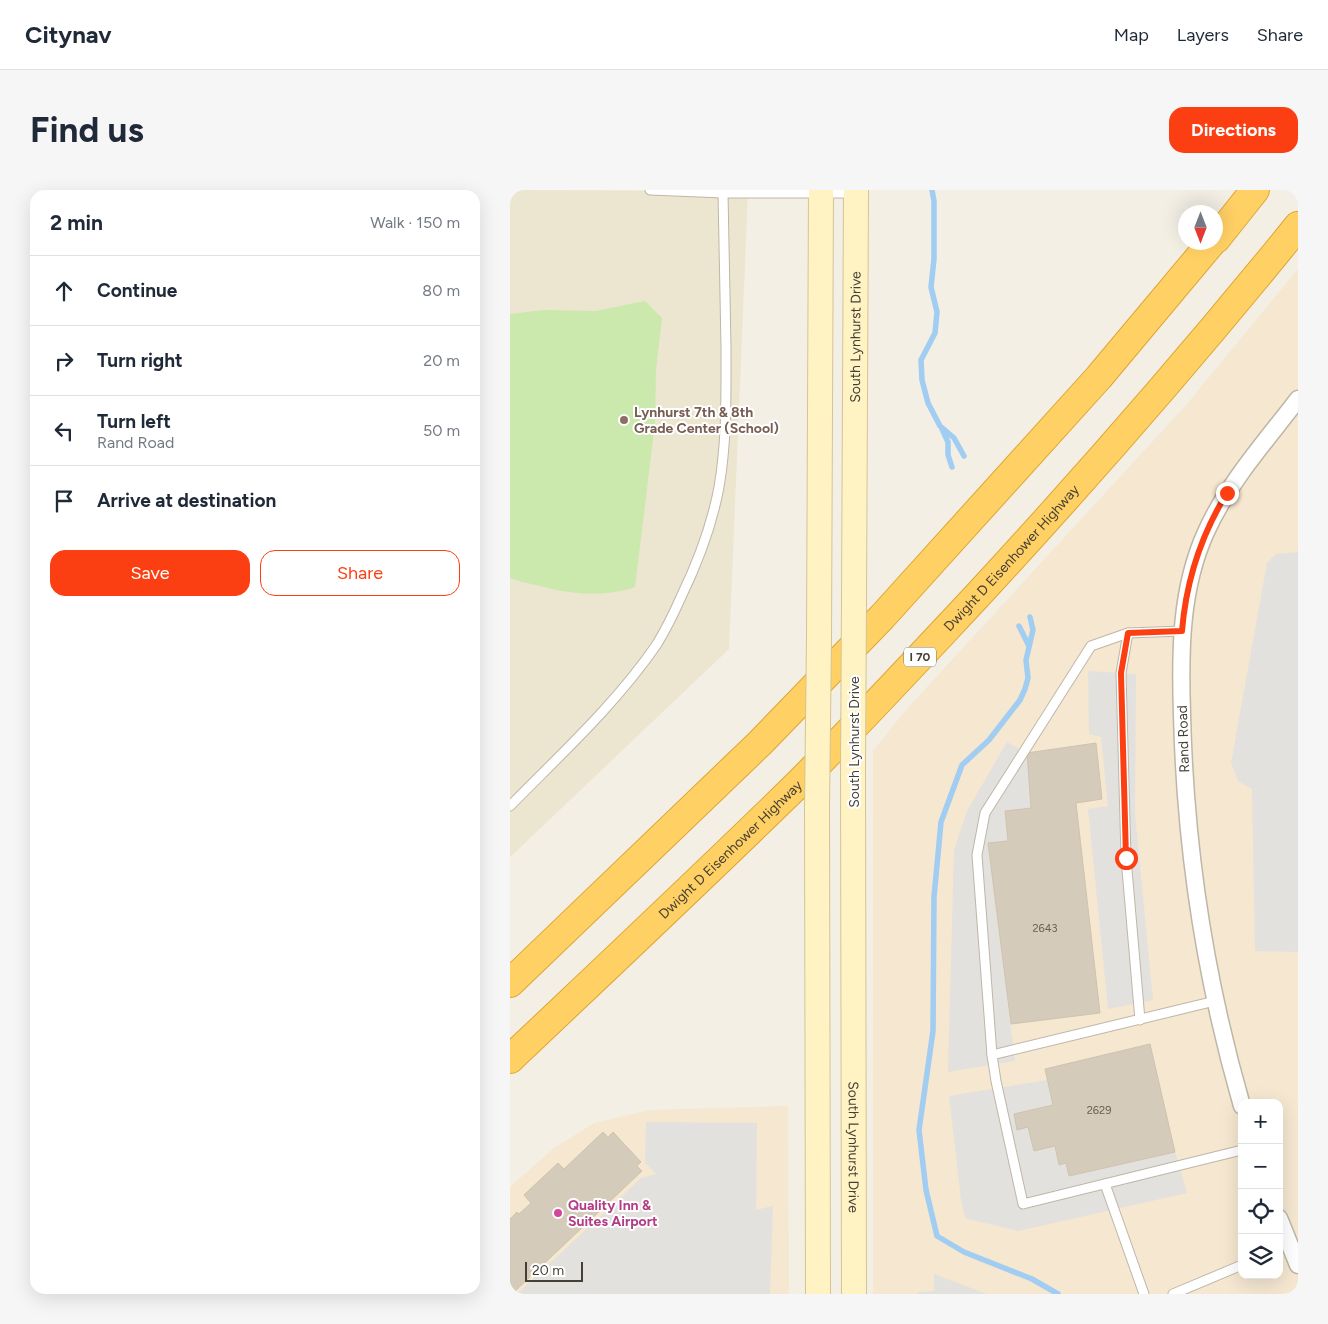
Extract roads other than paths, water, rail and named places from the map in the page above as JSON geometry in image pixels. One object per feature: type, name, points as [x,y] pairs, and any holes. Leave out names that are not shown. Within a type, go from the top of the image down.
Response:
[{"type":"highway","points":[[1223,230],[1255,190]]},
{"type":"highway","name":"Dwight D Eisenhower Highway","points":[[510,1059],[799,782],[910,668],[1141,414],[1298,226]]},
{"type":"highway","points":[[510,983],[760,743],[882,617],[1099,378],[1205,250]]},
{"type":"main road","points":[[818,1294],[817,808],[821,191]]},
{"type":"main road","name":"South Lynhurst Drive","points":[[854,1294],[853,771],[856,192]]},
{"type":"street","name":"Rand Road","points":[[1240,1099],[1215,1002],[1198,910],[1187,818],[1182,725],[1182,631],[1185,602],[1191,576],[1199,550],[1214,516],[1232,486],[1298,398]]},
{"type":"street","points":[[1282,1234],[1285,1248],[1298,1265]]},
{"type":"lane","points":[[650,190],[723,193],[856,192]]},
{"type":"lane","points":[[510,806],[607,707],[658,642],[695,566],[706,536],[718,486],[725,436],[723,193]]},
{"type":"lane","points":[[1182,631],[1128,633],[1091,646],[985,813],[977,855],[992,1055],[996,1082],[1023,1204],[1238,1151]]},
{"type":"lane","points":[[1128,633],[1121,673],[1126,858],[1140,1020]]},
{"type":"lane","points":[[992,1055],[1215,1002]]},
{"type":"lane","points":[[1105,1184],[1144,1294]]},
{"type":"lane","points":[[1173,1294],[1238,1267]]},
{"type":"waterway","points":[[932,190],[934,201],[934,259],[931,287],[937,312],[935,333],[921,360],[922,380],[928,403],[940,426],[954,438],[964,456]]},
{"type":"waterway","points":[[942,429],[948,442],[948,455],[952,467]]},
{"type":"waterway","points":[[1030,617],[1033,630],[1026,660],[1028,678],[1025,689],[1020,700],[989,740],[962,765],[941,822],[934,897],[933,1031],[919,1130],[926,1190],[937,1236],[964,1252],[1032,1279],[1058,1294]]},
{"type":"waterway","points":[[1019,626],[1029,646]]},
{"type":"place","name":"Lynhurst 7th & 8th Grade Center (School)","points":[[624,420]]},
{"type":"place","name":"Quality Inn & Suites Airport","points":[[558,1213]]}]
